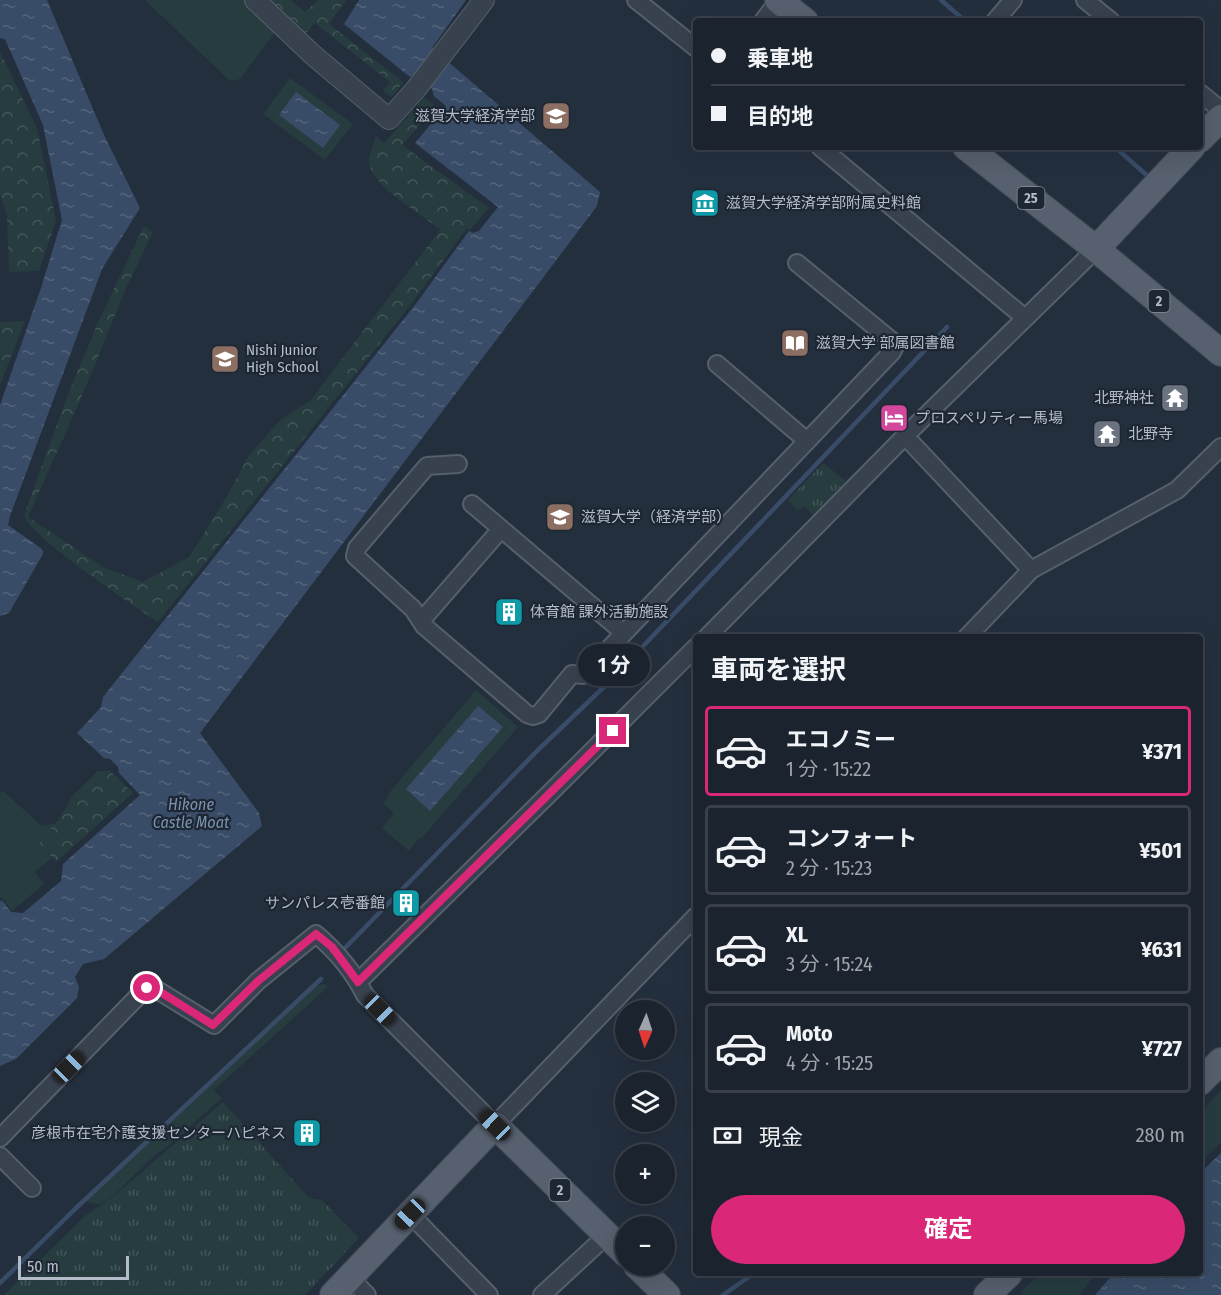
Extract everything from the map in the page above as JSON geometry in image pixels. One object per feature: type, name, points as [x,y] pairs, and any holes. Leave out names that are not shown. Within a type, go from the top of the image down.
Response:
[{"type":"main road","points":[[778,0],[801,18]]},
{"type":"main road","points":[[1203,136],[1221,118]]},
{"type":"main road","name":"25","points":[[970,150],[1096,249]]},
{"type":"main road","points":[[1096,249],[1189,150]]},
{"type":"main road","name":"2","points":[[1096,249],[1221,352]]},
{"type":"main road","points":[[1203,1079],[1221,1061]]},
{"type":"main road","points":[[350,1289],[410,1214],[495,1125]]},
{"type":"main road","name":"2","points":[[495,1125],[615,1244]]},
{"type":"main road","points":[[648,1276],[668,1295]]},
{"type":"main road","points":[[987,1295],[1007,1276]]},
{"type":"street","points":[[255,0],[306,49],[389,119],[416,89],[484,0]]},
{"type":"street","points":[[636,0],[693,46]]},
{"type":"street","points":[[765,18],[778,0]]},
{"type":"street","points":[[998,18],[1013,0]]},
{"type":"street","points":[[1085,0],[1105,18]]},
{"type":"street","points":[[1203,95],[1221,110]]},
{"type":"street","points":[[824,150],[1025,318]]},
{"type":"street","points":[[710,634],[905,436],[1096,249]]},
{"type":"street","points":[[458,464],[427,466],[357,548],[355,556],[413,609],[424,626],[518,706],[533,716],[539,714],[572,674],[584,675],[892,352],[895,346],[892,341],[797,263]]},
{"type":"street","points":[[717,364],[807,441]]},
{"type":"street","points":[[905,436],[1031,570]]},
{"type":"street","points":[[970,634],[1031,570],[1177,490],[1221,447]]},
{"type":"street","points":[[472,504],[624,633]]},
{"type":"street","points":[[421,621],[501,529]]},
{"type":"street","points":[[358,982],[693,650]]},
{"type":"street","points":[[0,1138],[147,988],[154,988],[213,1025],[258,981],[316,934],[332,947],[365,994],[495,1125],[693,919]]},
{"type":"street","points":[[0,1156],[32,1188]]},
{"type":"street","points":[[410,1214],[489,1295]]},
{"type":"street","points":[[542,1295],[606,1236]]},
{"type":"green space","points":[[145,0],[244,0],[274,29],[273,35],[240,79],[230,81]]},
{"type":"green space","points":[[267,0],[291,0],[305,12],[318,0],[346,0],[329,24],[403,82],[392,97],[383,91],[390,82],[315,23],[305,34]]},
{"type":"green space","points":[[0,52],[37,128],[56,221],[39,271],[9,272],[7,216],[0,194]]},
{"type":"green space","points":[[290,78],[353,124],[325,160],[263,114]]},
{"type":"green space","points":[[424,98],[436,106],[402,145],[489,208],[470,230],[467,228],[412,303],[158,622],[106,587],[44,539],[24,515],[67,397],[99,320],[144,226],[153,232],[127,286],[85,389],[28,517],[105,568],[143,582],[189,557],[226,498],[248,457],[281,419],[310,401],[440,230],[386,189],[371,169],[369,159],[376,136],[384,143]]},
{"type":"green space","points":[[25,321],[0,385],[0,322]]},
{"type":"green space","points":[[823,463],[846,481],[813,515],[804,506],[798,511],[788,500]]},
{"type":"green space","points":[[476,690],[518,727],[409,851],[382,828],[394,813],[383,803],[389,796],[388,794]]},
{"type":"green space","points":[[98,771],[110,771],[133,793],[56,862],[39,843],[59,819],[73,795]]},
{"type":"green space","points":[[3,791],[42,826],[56,823],[39,843],[52,858],[35,872],[44,884],[12,911],[2,897],[0,899],[0,792]]},
{"type":"green space","points":[[318,985],[329,986],[215,1089],[211,1087],[222,1098],[153,1157],[114,1195],[101,1204],[90,1203],[87,1200]]},
{"type":"green space","points":[[1221,1091],[1221,1142],[1203,1160],[1203,1109]]},
{"type":"green space","points":[[223,1102],[309,1198],[322,1200],[359,1238],[305,1295],[4,1295],[85,1216],[114,1196]]},
{"type":"green space","points":[[1037,1276],[1094,1276],[1079,1295],[1021,1295],[1022,1291]]},
{"type":"water","points":[[0,0],[47,0],[104,135],[140,208],[102,269],[10,516],[8,525],[42,549],[43,554],[9,613],[0,616],[0,405],[62,220],[43,125],[5,39],[0,38]]},
{"type":"water","name":"Hikone Castle Moat","points":[[359,0],[466,0],[432,48],[600,192],[597,206],[200,733],[259,813],[262,826],[104,959],[83,964],[75,977],[79,987],[77,998],[16,1059],[0,1066],[0,902],[2,900],[11,912],[23,913],[61,881],[63,864],[140,795],[119,773],[118,767],[110,759],[104,758],[77,733],[101,707],[103,697],[415,305],[469,231],[473,233],[479,231],[498,207],[415,143],[446,106],[434,96],[432,89],[413,75],[410,77],[344,24]]},
{"type":"water","points":[[296,92],[340,125],[323,148],[279,115]]},
{"type":"water","points":[[478,706],[503,727],[430,811],[406,789]]},
{"type":"water","points":[[1221,1153],[1221,1295],[1095,1295],[1111,1276],[1203,1276],[1203,1170]]},
{"type":"waterway","points":[[941,0],[962,18]]},
{"type":"waterway","points":[[1118,150],[1151,179]]},
{"type":"waterway","points":[[345,948],[537,751],[607,684],[947,327]]},
{"type":"waterway","points":[[0,1283],[75,1209],[321,979]]},
{"type":"waterway","points":[[723,1295],[750,1276]]},
{"type":"place","name":"滋賀大学経済学部","points":[[556,116]]},
{"type":"place","name":"滋賀大学経済学部附属史料館","points":[[705,203]]},
{"type":"place","name":"滋賀大学 部属図書館","points":[[795,343]]},
{"type":"place","name":"Nishi Junior High School","points":[[225,359]]},
{"type":"place","name":"北野神社","points":[[1175,398]]},
{"type":"place","name":"プロスペリティー馬場","points":[[894,418]]},
{"type":"place","name":"北野寺","points":[[1107,434]]},
{"type":"place","name":"滋賀大学（経済学部）","points":[[560,517]]},
{"type":"place","name":"体育館 課外活動施設","points":[[509,612]]},
{"type":"place","name":"サンパレス壱番館","points":[[406,903]]},
{"type":"place","name":"彦根市在宅介護支援センターハピネス","points":[[307,1133]]},
{"type":"route","points":[[147,988],[154,988],[213,1025],[258,981],[316,934],[332,947],[358,982],[613,731]]}]
